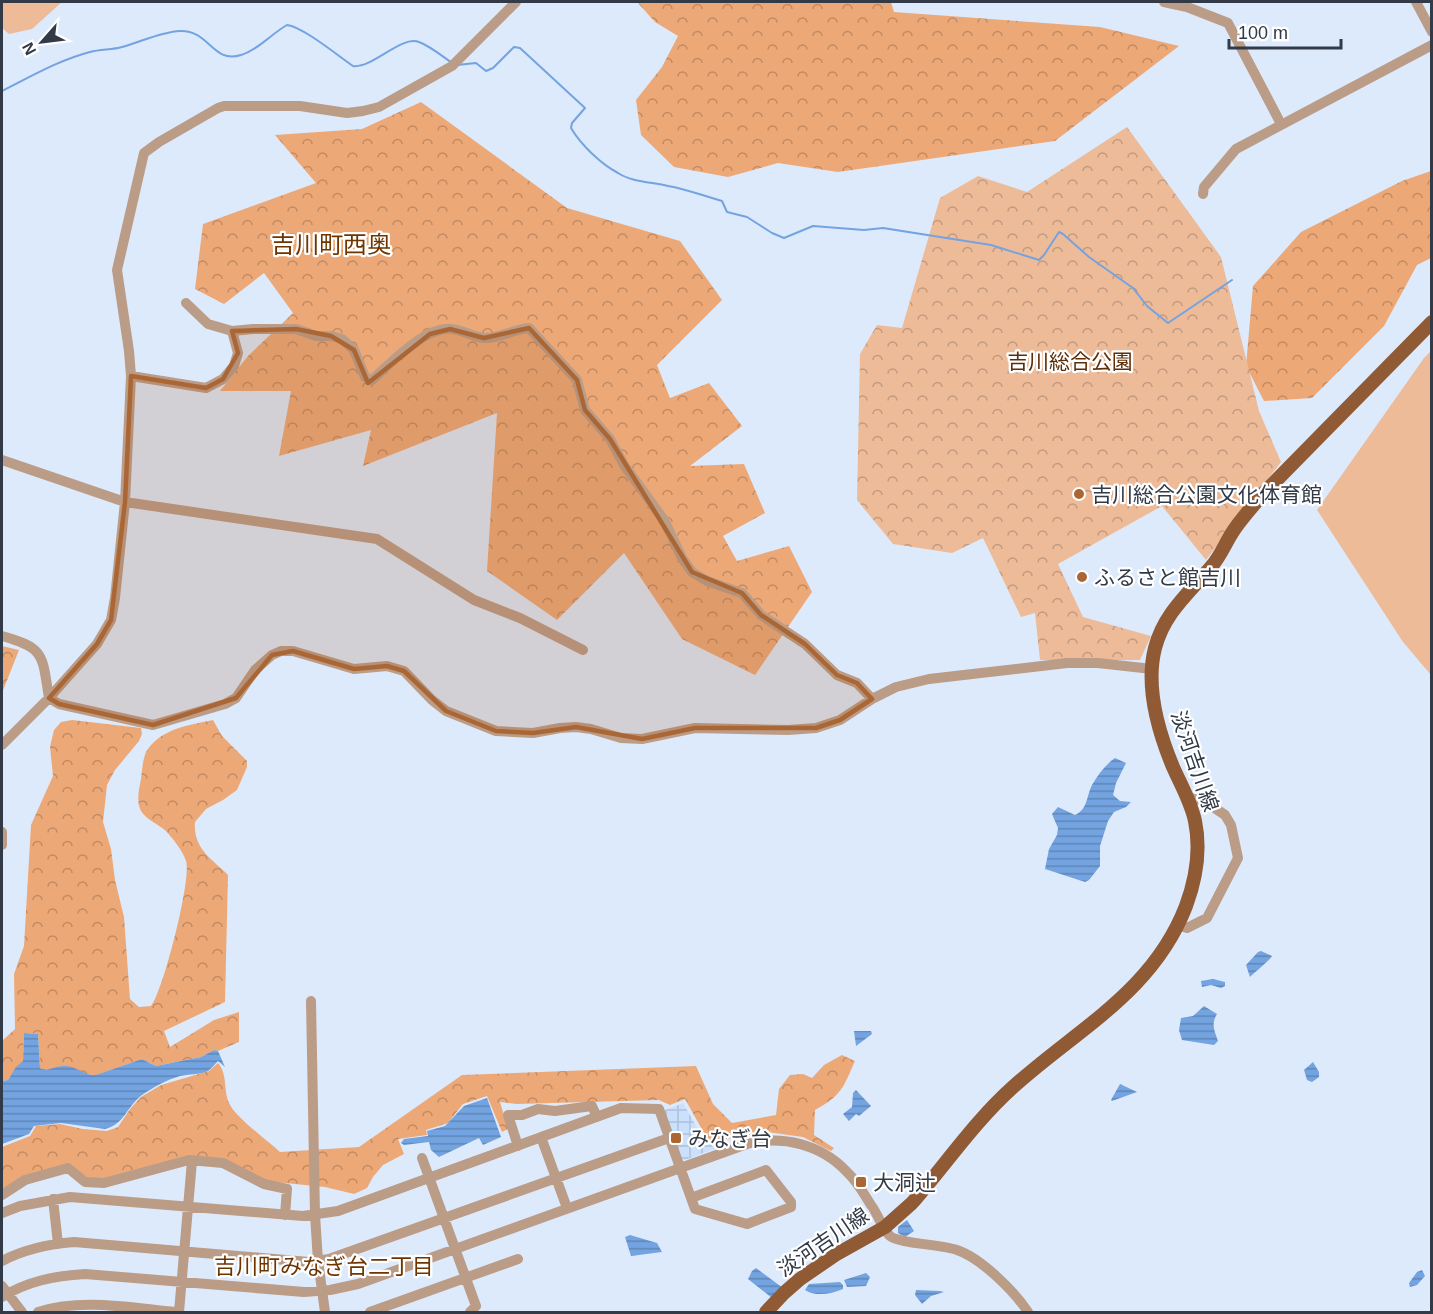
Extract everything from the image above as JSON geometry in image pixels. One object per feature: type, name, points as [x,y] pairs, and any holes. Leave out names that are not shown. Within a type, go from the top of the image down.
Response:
[{"type":"main road","name":"淡河吉川線","points":[[766,1312],[783,1293],[818,1265],[885,1227],[912,1203],[994,1105],[1012,1087],[1112,1009],[1156,959],[1178,925],[1193,885],[1198,843],[1195,821],[1188,799],[1173,766],[1160,728],[1152,688],[1155,648],[1166,620],[1181,598],[1211,567],[1241,520],[1260,497],[1431,322]]},
{"type":"street","points":[[2,745],[98,644],[111,620],[125,502],[130,376],[129,351],[117,270],[137,175],[144,153],[147,149],[224,106],[300,106],[347,113],[379,107],[452,66],[516,2]]},
{"type":"street","points":[[1164,2],[1187,7],[1227,23],[1281,124]]},
{"type":"street","points":[[1416,2],[1431,32]]},
{"type":"street","points":[[1203,194],[1204,187],[1236,149],[1431,45]]},
{"type":"street","points":[[186,303],[208,324],[232,331],[296,329],[316,336],[342,339],[354,351],[365,377],[372,380],[416,341],[430,334],[450,329],[484,338],[506,335],[529,328],[577,380],[585,410],[610,439],[624,465],[664,520],[682,558],[692,572],[707,581],[742,593],[761,615],[805,644],[837,675],[857,683],[872,699]]},
{"type":"street","points":[[130,376],[206,388],[223,380],[234,366],[238,352],[232,331]]},
{"type":"street","points":[[2,460],[125,502],[377,539],[474,600],[520,618],[583,650]]},
{"type":"street","points":[[2,636],[24,642],[35,648],[43,663],[49,698],[59,704],[153,725],[225,704],[236,698],[255,670],[272,655],[281,651],[293,651],[354,669],[387,666],[404,670],[432,700],[446,711],[496,731],[533,733],[576,727],[621,738],[642,740],[695,728],[802,729],[826,726],[896,687],[929,679],[1067,663],[1098,663],[1152,669]]},
{"type":"street","points":[[1178,925],[1187,928],[1207,918],[1238,858],[1231,825],[1225,815],[1206,802],[1188,799]]},
{"type":"street","points":[[2,832],[2,846]]},
{"type":"street","points":[[311,1001],[315,1215],[325,1312]]},
{"type":"street","points":[[518,1146],[508,1115],[522,1115],[538,1109],[555,1111],[592,1106],[597,1117]]},
{"type":"street","points":[[2,1213],[20,1206],[70,1197],[285,1215],[315,1215],[338,1211],[621,1108],[659,1108],[669,1138],[695,1209],[747,1224],[791,1208],[791,1202],[766,1170],[691,1198]]},
{"type":"street","points":[[541,1137],[567,1208]]},
{"type":"street","points":[[2,1261],[31,1249],[74,1242],[297,1261],[329,1259],[669,1138]]},
{"type":"street","points":[[22,1312],[4,1292],[37,1280],[85,1274],[304,1292],[358,1284],[680,1167],[761,1140],[781,1140],[812,1148],[840,1164],[855,1180],[890,1236],[895,1239],[956,1249],[969,1255],[1019,1299],[1028,1312]]},
{"type":"street","points":[[422,1158],[476,1306],[471,1312]]},
{"type":"street","points":[[2,1196],[26,1180],[68,1168],[85,1182],[104,1183],[192,1161],[223,1164],[264,1184],[287,1189],[285,1215]]},
{"type":"street","points":[[38,1312],[60,1306],[78,1305],[107,1309],[177,1312],[192,1161]]},
{"type":"street","points":[[52,1199],[58,1244]]},
{"type":"street","points":[[373,1312],[518,1260]]},
{"type":"highlighted area","points":[[529,328],[577,380],[585,410],[610,439],[692,572],[742,593],[761,615],[805,644],[837,675],[857,683],[872,699],[840,720],[816,728],[695,728],[642,739],[576,727],[533,733],[496,731],[446,711],[404,671],[387,666],[354,669],[293,651],[272,655],[236,698],[153,725],[59,704],[49,698],[97,644],[111,620],[125,502],[131,376],[206,388],[223,379],[238,353],[232,331],[296,329],[331,336],[354,350],[368,383],[430,334],[450,329],[484,338]]},
{"type":"shaded area","points":[[683,1103],[703,1138],[714,1149],[685,1160],[681,1158],[663,1111]]},
{"type":"green space","points":[[2,2],[62,2],[32,29],[9,34],[2,28]]},
{"type":"green space","points":[[637,2],[891,2],[894,12],[1100,27],[1179,46],[1055,141],[838,172],[778,163],[728,177],[674,167],[641,135],[636,100],[662,67],[678,36],[655,22]]},
{"type":"green space","points":[[421,102],[567,208],[680,241],[722,300],[657,365],[670,398],[709,383],[742,426],[690,466],[744,464],[765,513],[723,536],[737,561],[789,546],[812,592],[755,675],[682,639],[624,553],[557,620],[487,571],[497,413],[363,466],[371,430],[279,456],[291,391],[220,391],[248,356],[293,313],[264,273],[224,304],[195,289],[203,224],[316,183],[275,135],[362,129]]},
{"type":"green space","name":"吉川総合公園","points":[[1127,127],[1221,257],[1259,411],[1281,462],[1206,560],[1162,506],[1058,564],[1083,617],[1151,636],[1140,660],[1040,660],[1035,613],[1021,617],[983,538],[952,553],[893,544],[857,500],[860,354],[877,325],[902,328],[940,198],[978,176],[1027,192]]},
{"type":"green space","points":[[1431,171],[1431,258],[1417,265],[1384,326],[1312,398],[1264,401],[1246,366],[1253,286],[1301,232],[1402,181]]},
{"type":"green space","points":[[1431,351],[1431,675],[1403,642],[1317,510]]},
{"type":"green space","points":[[2,646],[19,650],[2,693]]},
{"type":"green space","points":[[72,720],[141,728],[142,734],[139,741],[115,770],[107,785],[103,822],[111,849],[115,880],[124,917],[130,999],[139,1007],[151,1006],[162,980],[181,911],[187,872],[186,861],[178,845],[166,831],[146,817],[139,807],[139,791],[146,752],[154,742],[169,732],[213,720],[222,736],[247,761],[247,767],[237,790],[206,809],[195,822],[195,831],[200,846],[228,875],[225,1002],[164,1031],[170,1047],[214,1020],[239,1012],[239,1042],[201,1057],[156,1066],[142,1059],[93,1075],[64,1067],[40,1068],[38,1034],[24,1033],[23,1061],[8,1080],[2,1081],[2,1041],[15,1029],[14,974],[24,946],[31,825],[53,776],[50,747],[54,730],[61,722]]},
{"type":"green space","points":[[842,1055],[855,1061],[847,1078],[841,1090],[831,1100],[815,1110],[814,1135],[834,1148],[831,1151],[803,1137],[767,1132],[709,1142],[685,1099],[670,1105],[659,1100],[517,1104],[500,1102],[508,1129],[502,1132],[487,1096],[463,1104],[448,1123],[426,1130],[427,1135],[398,1139],[404,1154],[383,1165],[367,1188],[354,1194],[325,1187],[265,1181],[224,1159],[103,1179],[88,1179],[69,1164],[2,1192],[2,1147],[30,1136],[36,1126],[60,1124],[107,1131],[118,1127],[141,1097],[161,1085],[209,1071],[218,1063],[223,1072],[227,1098],[232,1109],[280,1152],[359,1147],[462,1075],[696,1066],[713,1104],[732,1123],[776,1115],[779,1089],[790,1075],[803,1074],[812,1078],[824,1065]]},
{"type":"water","points":[[1115,758],[1126,763],[1113,795],[1120,801],[1131,802],[1114,812],[1108,821],[1100,846],[1100,866],[1085,882],[1045,869],[1049,849],[1057,835],[1058,828],[1052,814],[1058,807],[1075,815],[1079,812],[1085,806],[1092,785]]},
{"type":"water","points":[[1261,951],[1272,956],[1250,977],[1246,965]]},
{"type":"water","points":[[1213,979],[1225,982],[1225,986],[1221,988],[1211,985],[1202,987],[1201,981]]},
{"type":"water","points":[[1204,1006],[1217,1014],[1214,1030],[1218,1041],[1214,1045],[1182,1040],[1179,1030],[1181,1018],[1193,1016]]},
{"type":"water","points":[[854,1031],[871,1031],[872,1034],[856,1046]]},
{"type":"water","points":[[24,1033],[38,1034],[40,1068],[43,1069],[68,1066],[96,1075],[142,1059],[156,1066],[201,1057],[214,1050],[218,1051],[225,1067],[218,1061],[205,1072],[180,1076],[160,1084],[137,1099],[117,1124],[111,1127],[105,1129],[61,1123],[34,1126],[29,1134],[2,1144],[2,1081],[8,1080],[23,1061]]},
{"type":"water","points":[[1313,1062],[1319,1072],[1319,1077],[1312,1082],[1307,1080],[1304,1070]]},
{"type":"water","points":[[1120,1084],[1137,1092],[1112,1101],[1111,1100]]},
{"type":"water","points":[[856,1090],[871,1106],[859,1116],[856,1114],[849,1121],[843,1114],[852,1107],[853,1093]]},
{"type":"water","points":[[487,1098],[501,1137],[483,1145],[479,1138],[439,1157],[431,1150],[429,1142],[404,1145],[401,1143],[404,1139],[428,1136],[427,1131],[445,1126],[464,1106]]},
{"type":"water","points":[[907,1220],[914,1231],[905,1237],[898,1233],[898,1227]]},
{"type":"water","points":[[630,1235],[657,1243],[662,1252],[631,1256],[625,1237]]},
{"type":"water","points":[[756,1268],[783,1288],[772,1298],[748,1279]]},
{"type":"water","points":[[1422,1270],[1425,1276],[1417,1285],[1410,1287],[1409,1283],[1417,1272]]},
{"type":"water","points":[[866,1273],[870,1277],[866,1286],[847,1287],[844,1280]]},
{"type":"water","points":[[840,1282],[843,1289],[834,1292],[819,1294],[805,1290],[809,1284]]},
{"type":"water","points":[[916,1290],[944,1292],[931,1296],[922,1304],[915,1295]]},
{"type":"waterway","points":[[2,91],[78,55],[118,48],[158,35],[180,31],[198,36],[223,55],[231,57],[253,49],[287,25],[311,36],[353,66],[369,63],[395,47],[412,41],[427,46],[452,63]]},
{"type":"waterway","points":[[457,65],[476,63],[486,71],[493,68],[514,47],[520,48],[585,108],[572,123],[571,128],[586,147],[605,165],[629,178],[682,189],[722,201],[727,212],[747,217],[784,238],[813,226],[864,230],[883,228],[991,245],[1039,260],[1059,232],[1089,257],[1133,288],[1147,306],[1168,323],[1232,280]]},
{"type":"place","name":"吉川総合公園文化体育館","points":[[1079,494]]},
{"type":"place","name":"ふるさと館吉川","points":[[1082,577]]},
{"type":"place","name":"みなぎ台","points":[[676,1138]]},
{"type":"place","name":"大洞辻","points":[[861,1182]]},
{"type":"district","name":"吉川町西奥","points":[[331,244]]},
{"type":"district","name":"吉川町みなぎ台二丁目","points":[[324,1266]]}]
